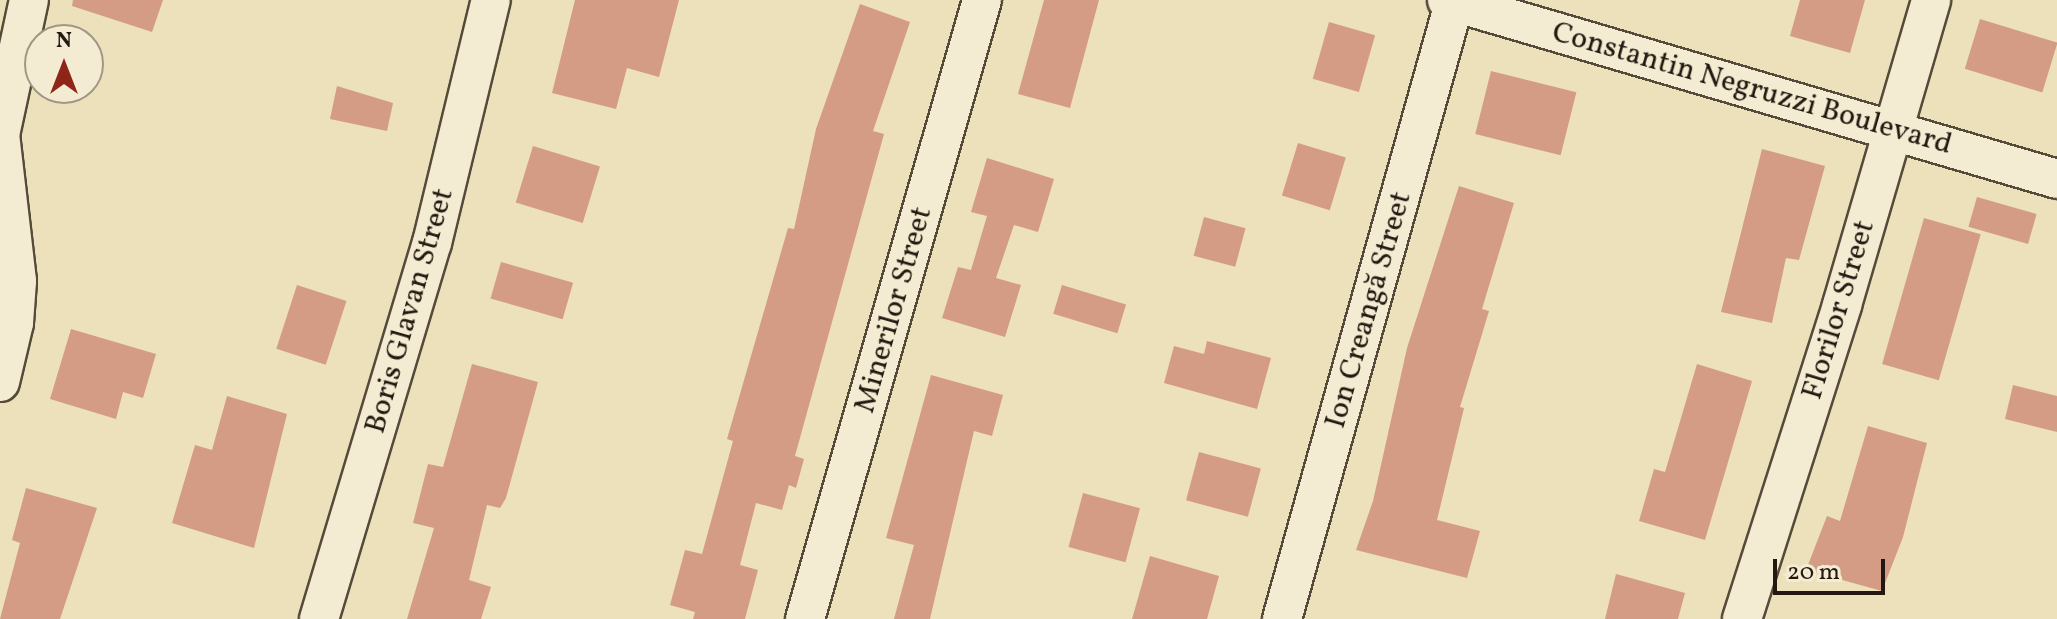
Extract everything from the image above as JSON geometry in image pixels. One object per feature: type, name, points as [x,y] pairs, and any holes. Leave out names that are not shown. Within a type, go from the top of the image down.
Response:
[{"type":"street","points":[[0,382],[14,323],[17,281],[0,135],[29,0]]},
{"type":"street","name":"Boris Glavan Street","points":[[319,619],[432,243],[491,0]]},
{"type":"street","name":"Minerilor Street","points":[[805,619],[982,0]]},
{"type":"street","name":"Florilor Street","points":[[1742,619],[1931,0]]},
{"type":"street","name":"Constantin Negruzzi Boulevard","points":[[1452,1],[2057,179]]},
{"type":"street","name":"Ion Creangă Street","points":[[1282,619],[1452,1]]},
{"type":"building","points":[[73,0],[163,0],[152,32],[72,6]]},
{"type":"building","points":[[575,0],[679,0],[659,77],[627,68],[616,109],[552,93]]},
{"type":"building","points":[[1044,0],[1099,0],[1070,108],[1018,94]]},
{"type":"building","points":[[1800,0],[1865,0],[1850,53],[1790,36]]},
{"type":"building","points":[[860,4],[910,22],[873,131],[884,134],[795,456],[804,459],[796,488],[789,485],[782,510],[756,503],[740,565],[758,570],[745,619],[693,619],[695,612],[670,605],[685,550],[702,554],[733,441],[727,439],[788,228],[794,229],[816,129]]},
{"type":"building","points":[[1980,19],[2057,43],[2042,92],[1965,69]]},
{"type":"building","points":[[1329,22],[1375,35],[1359,92],[1313,79]]},
{"type":"building","points":[[1491,71],[1576,92],[1561,155],[1475,134]]},
{"type":"building","points":[[337,86],[393,103],[387,131],[330,119]]},
{"type":"building","points":[[1298,143],[1346,158],[1330,210],[1282,196]]},
{"type":"building","points":[[533,146],[600,166],[583,223],[516,202]]},
{"type":"building","points":[[1762,149],[1825,166],[1799,260],[1786,258],[1772,323],[1721,312]]},
{"type":"building","points":[[987,158],[1054,179],[1038,232],[1014,225],[996,278],[1021,285],[1005,337],[942,318],[958,267],[971,270],[987,216],[971,212]]},
{"type":"building","points":[[1459,186],[1514,203],[1482,309],[1489,311],[1460,407],[1464,408],[1437,520],[1480,531],[1467,578],[1356,550],[1373,501],[1407,348]]},
{"type":"building","points":[[1977,197],[2037,214],[2028,244],[1968,227]]},
{"type":"building","points":[[1204,217],[1246,228],[1235,267],[1194,256]]},
{"type":"building","points":[[1924,218],[1981,234],[1939,380],[1882,364]]},
{"type":"building","points":[[501,262],[573,283],[563,319],[491,299]]},
{"type":"building","points":[[297,285],[346,301],[326,365],[276,349]]},
{"type":"building","points":[[1062,285],[1126,305],[1117,333],[1053,314]]},
{"type":"building","points":[[71,329],[156,354],[143,398],[123,392],[116,419],[50,399]]},
{"type":"building","points":[[1207,341],[1271,358],[1257,409],[1164,383],[1174,346],[1204,354]]},
{"type":"building","points":[[472,364],[538,382],[506,498],[500,508],[487,505],[469,580],[491,587],[481,619],[407,619],[434,528],[413,523],[428,464],[443,467]]},
{"type":"building","points":[[1697,364],[1752,381],[1705,540],[1639,521],[1654,469],[1665,472]]},
{"type":"building","points":[[931,375],[1003,395],[992,436],[974,431],[930,619],[894,619],[914,545],[886,538]]},
{"type":"building","points":[[2013,385],[2057,396],[2057,432],[2005,419]]},
{"type":"building","points":[[227,396],[287,414],[254,548],[172,523],[195,445],[212,450]]},
{"type":"building","points":[[1868,426],[1927,443],[1903,537],[1882,591],[1806,570],[1827,516],[1840,521]]},
{"type":"building","points":[[1199,452],[1261,469],[1248,517],[1186,500]]},
{"type":"building","points":[[26,488],[97,508],[60,619],[0,619],[20,543],[12,540]]},
{"type":"building","points":[[1083,493],[1140,508],[1125,562],[1069,547]]},
{"type":"building","points":[[1150,556],[1219,576],[1207,619],[1132,619]]},
{"type":"building","points":[[1616,574],[1685,593],[1678,619],[1605,619]]}]
